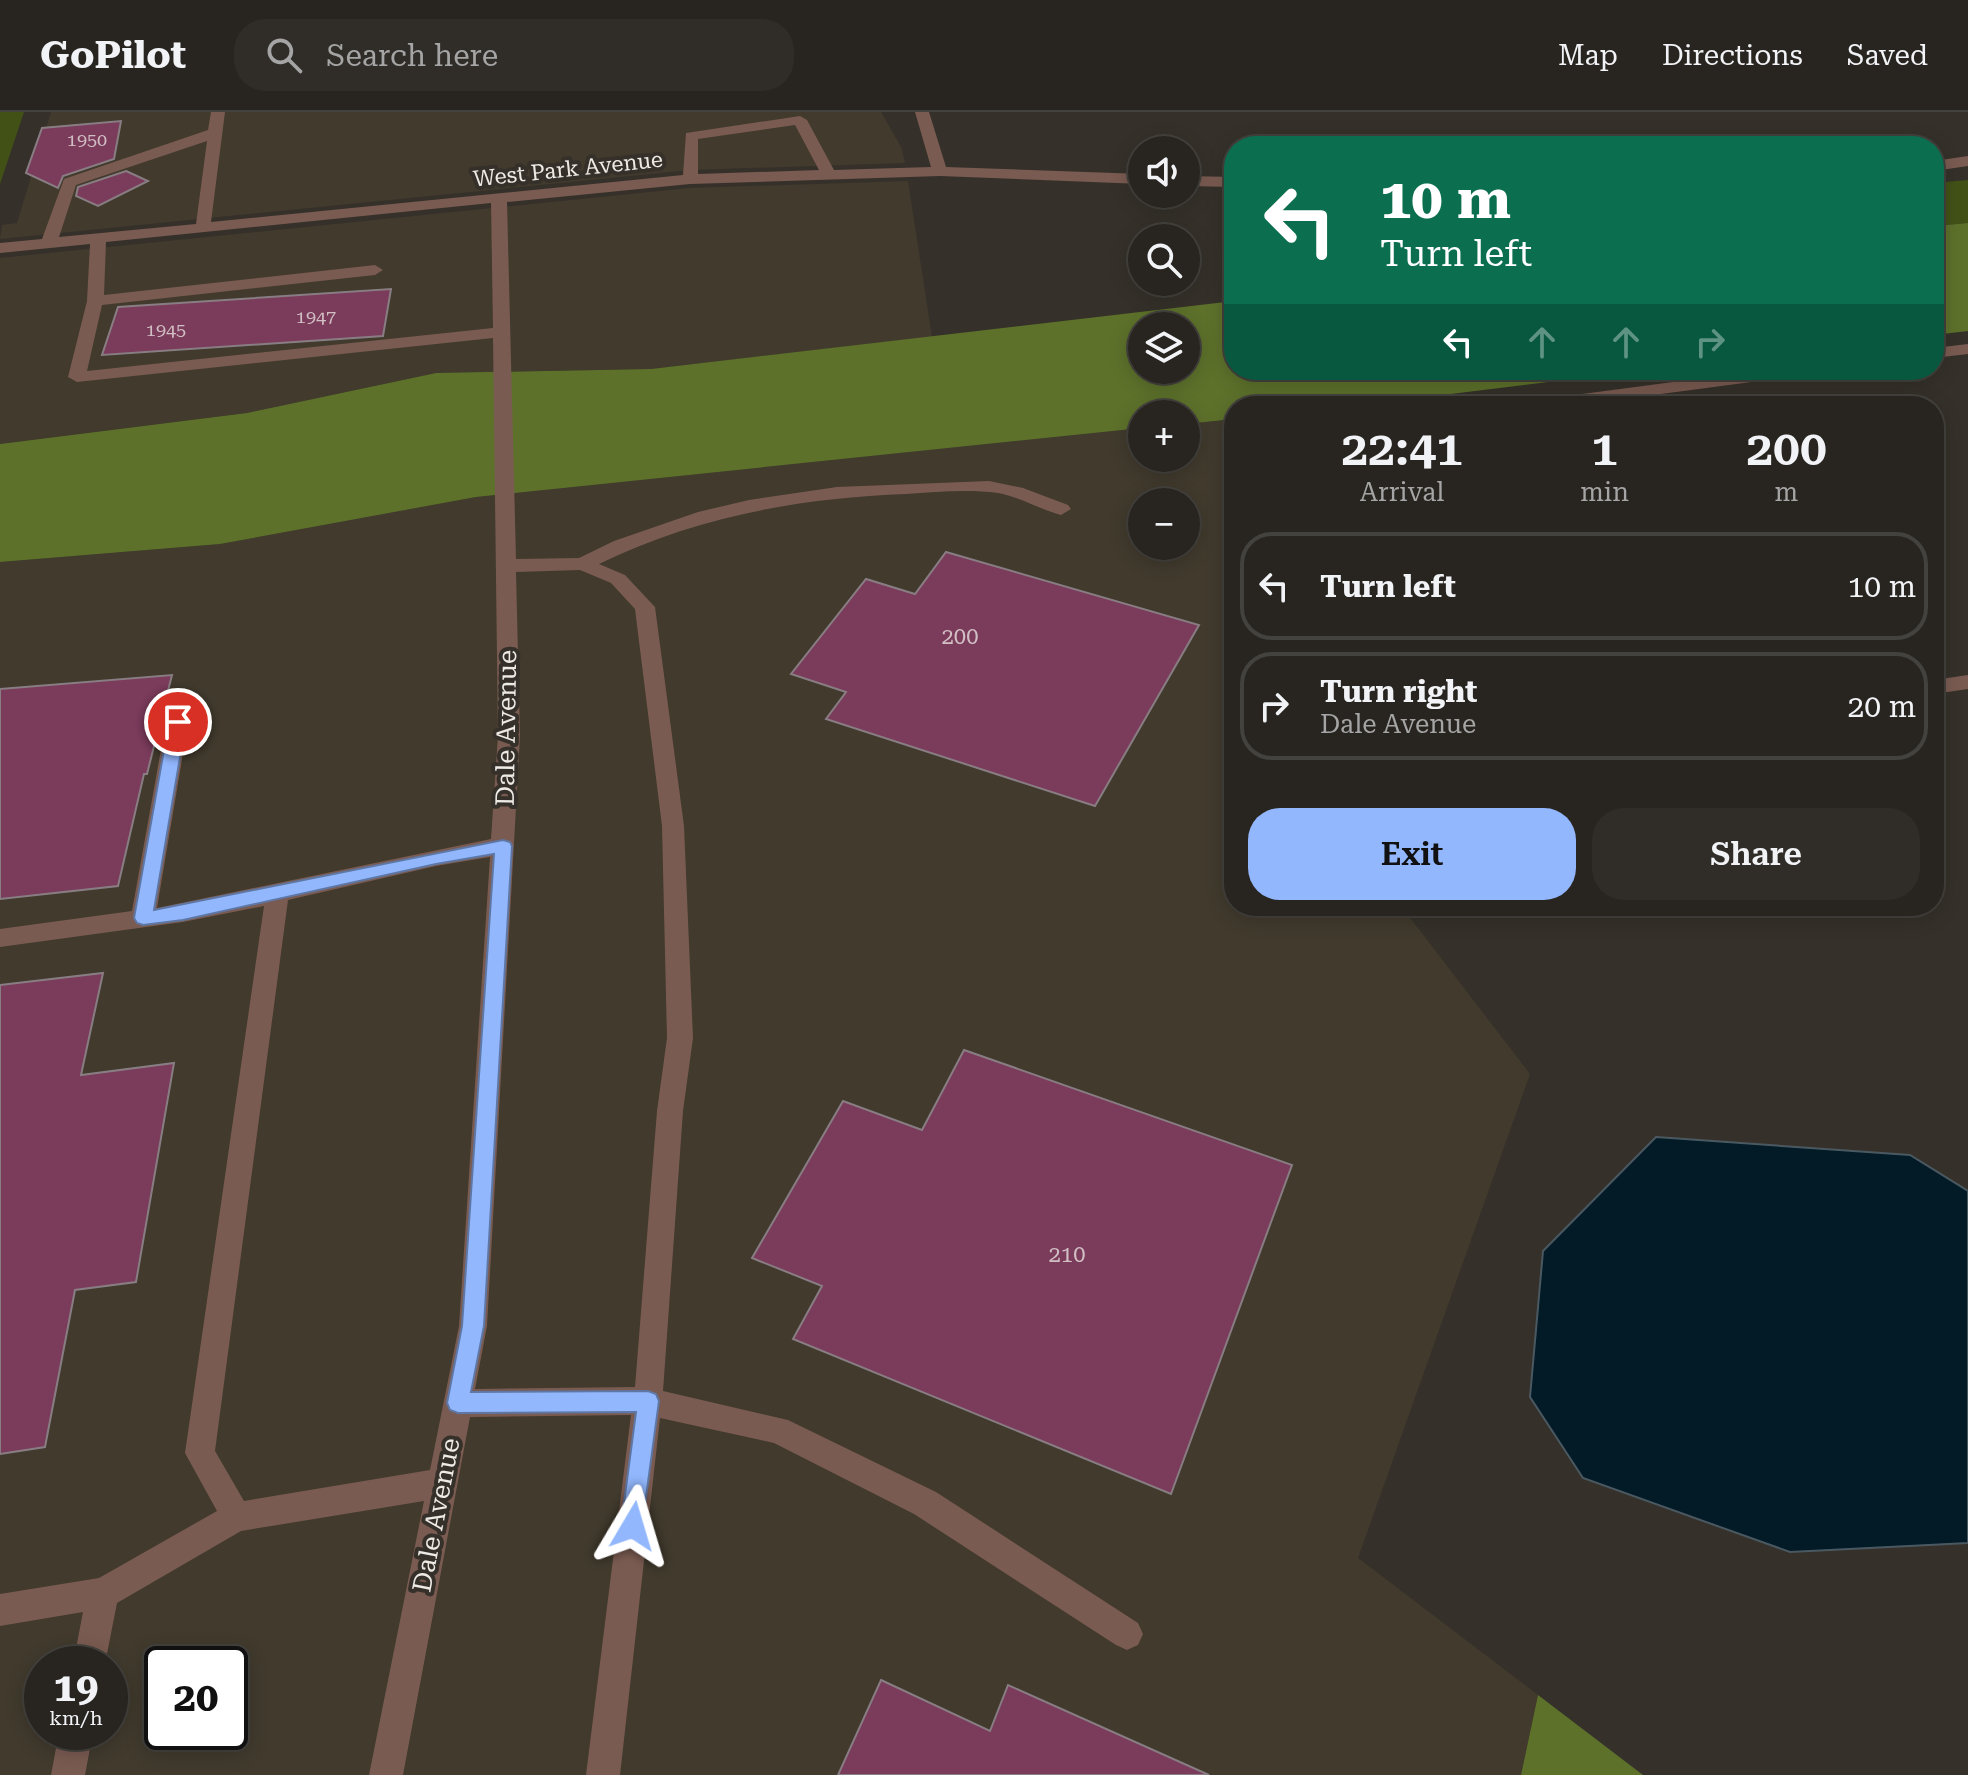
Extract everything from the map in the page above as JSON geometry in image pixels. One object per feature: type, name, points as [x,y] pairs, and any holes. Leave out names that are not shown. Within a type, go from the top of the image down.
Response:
[{"type":"street","points":[[203,227],[218,112]]},
{"type":"street","points":[[922,112],[940,171]]},
{"type":"street","points":[[690,179],[691,136],[800,120],[829,174]]},
{"type":"street","points":[[49,243],[69,182],[215,133]]},
{"type":"street","points":[[1944,165],[1968,161]]},
{"type":"street","name":"West Park Avenue","points":[[0,248],[690,179],[940,171],[1128,178]]},
{"type":"street","points":[[1200,181],[1224,182]]},
{"type":"street","name":"Dale Avenue","points":[[386,1775],[473,1326],[509,736],[499,199]]},
{"type":"street","points":[[98,238],[95,301],[77,377],[500,332]]},
{"type":"street","points":[[95,301],[375,270]]},
{"type":"street","points":[[1944,352],[1968,349]]},
{"type":"street","points":[[1605,396],[1728,380]]},
{"type":"street","points":[[582,564],[625,541],[680,521],[755,506],[880,488],[970,486],[1010,490],[1061,509]]},
{"type":"street","points":[[505,566],[582,564],[618,579],[645,607],[673,826],[680,1038],[670,1111],[648,1401],[603,1775]]},
{"type":"street","points":[[1944,686],[1968,682]]},
{"type":"street","points":[[143,918],[182,694]]},
{"type":"street","points":[[0,938],[143,918],[277,894],[436,857],[503,846]]},
{"type":"street","points":[[237,1517],[200,1453],[277,894]]},
{"type":"street","points":[[458,1403],[648,1401],[778,1430],[925,1503],[1127,1634]]},
{"type":"street","points":[[0,1610],[103,1593],[237,1517],[442,1483]]},
{"type":"street","points":[[93,1646],[103,1593]]},
{"type":"street","points":[[68,1775],[73,1750]]},
{"type":"shaded area","points":[[51,112],[881,112],[901,147],[905,163],[689,170],[0,239],[2,225],[17,223]]},
{"type":"shaded area","points":[[908,181],[932,337],[651,369],[436,373],[247,413],[0,444],[0,258],[689,188]]},
{"type":"shaded area","points":[[1224,420],[1224,916],[1410,916],[1530,1074],[1358,1558],[1538,1695],[1521,1775],[0,1775],[0,562],[220,544],[476,497],[1128,429],[1128,472],[1200,472],[1200,423]]},
{"type":"green space","points":[[0,112],[24,112],[0,184]]},
{"type":"green space","points":[[1968,180],[1968,223],[1944,225],[1944,182]]},
{"type":"green space","points":[[1968,223],[1968,331],[1944,334],[1944,225]]},
{"type":"green space","points":[[1224,302],[1224,380],[1565,380],[1434,396],[1224,396],[1224,420],[1200,423],[1200,400],[1128,400],[1128,429],[476,497],[220,544],[0,562],[0,444],[247,413],[436,373],[651,369],[1128,313],[1128,384],[1200,384],[1200,312],[1140,312]]},
{"type":"green space","points":[[1538,1695],[1643,1775],[1521,1775]]},
{"type":"water","points":[[1656,1137],[1910,1155],[1968,1191],[1968,1543],[1790,1552],[1583,1478],[1530,1397],[1543,1251]]},
{"type":"building","points":[[121,121],[114,159],[63,176],[58,188],[26,173],[42,128]]},
{"type":"building","points":[[126,171],[148,181],[98,206],[76,196],[78,187]]},
{"type":"building","points":[[391,289],[383,336],[102,355],[118,307]]},
{"type":"building","points":[[946,552],[1199,625],[1095,806],[826,719],[846,692],[791,674],[866,579],[915,594]]},
{"type":"building","points":[[172,675],[147,774],[144,774],[118,886],[0,899],[0,689]]},
{"type":"building","points":[[103,973],[81,1075],[174,1063],[136,1282],[75,1290],[45,1447],[0,1454],[0,985]]},
{"type":"building","points":[[964,1050],[1292,1165],[1171,1494],[793,1339],[822,1286],[752,1258],[843,1101],[922,1130]]},
{"type":"building","points":[[881,1680],[990,1731],[1008,1685],[1209,1775],[838,1775]]},
{"type":"route","points":[[178,722],[143,918],[183,913],[436,857],[503,846],[473,1326],[458,1403],[648,1401],[633,1526]]}]
